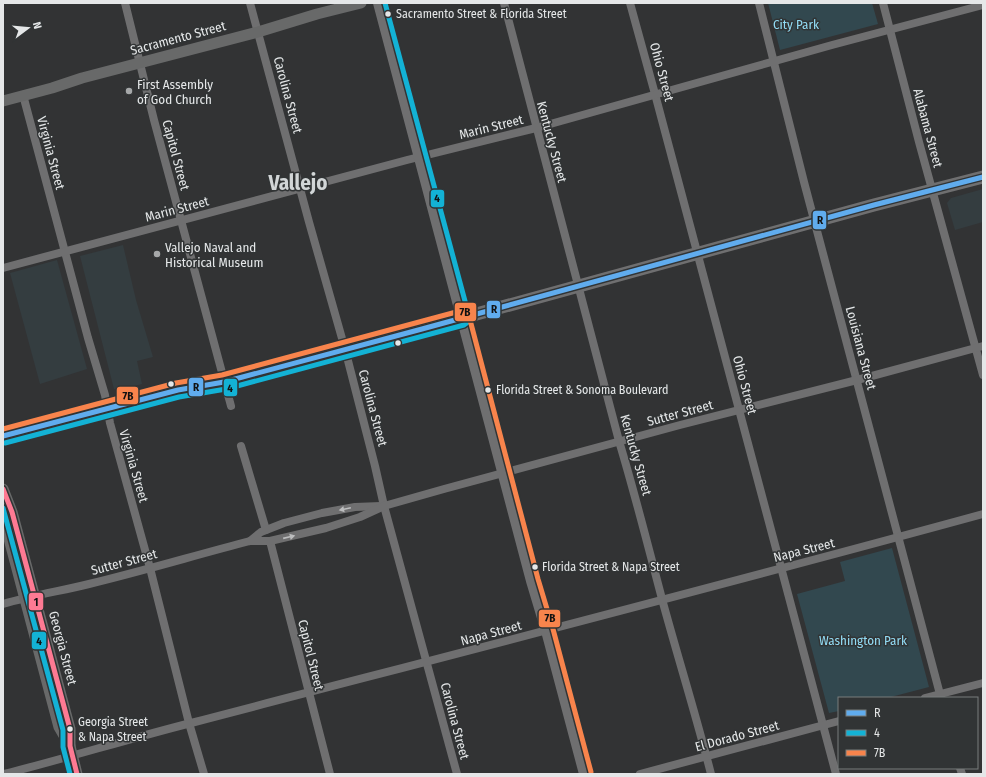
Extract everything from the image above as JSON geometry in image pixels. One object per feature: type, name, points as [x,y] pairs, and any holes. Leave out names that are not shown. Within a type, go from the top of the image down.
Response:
[{"type":"main road","name":"Sacramento Street","points":[[3,101],[140,62],[258,32],[360,3]]},
{"type":"main road","points":[[3,436],[178,390],[224,382],[815,221],[983,177]]},
{"type":"main road","name":"Georgia Street","points":[[3,489],[12,512],[59,727],[71,751],[77,774]]},
{"type":"main road","name":"Georgia Street","points":[[3,516],[30,597]]},
{"type":"street","name":"Capitol Street","points":[[125,3],[154,120],[231,406]]},
{"type":"street","name":"Carolina Street","points":[[250,3],[345,349],[384,506],[457,774]]},
{"type":"street","points":[[378,3],[531,581],[546,631],[584,774]]},
{"type":"street","name":"Kentucky Street","points":[[504,3],[619,441],[662,600],[704,742],[711,774]]},
{"type":"street","name":"Ohio Street","points":[[630,3],[656,94],[697,254],[836,774]]},
{"type":"street","name":"Louisiana Street","points":[[759,3],[815,221],[941,696]]},
{"type":"street","name":"Alabama Street","points":[[883,3],[932,190],[979,347],[983,375]]},
{"type":"street","name":"Marin Street","points":[[3,268],[419,157],[536,128],[774,61],[983,5]]},
{"type":"street","name":"Virginia Street","points":[[23,95],[88,338],[105,395],[110,423],[150,568],[189,723],[204,774]]},
{"type":"street","name":"Sutter Street","points":[[3,604],[89,584],[250,540],[270,541],[326,528],[360,518],[384,506],[503,473],[619,441],[979,347]]},
{"type":"street","points":[[241,446],[266,530]]},
{"type":"street","name":"Sutter Street","points":[[250,540],[261,532],[284,523],[322,513],[355,506],[384,506]]},
{"type":"street","name":"Napa Street","points":[[4,774],[71,751],[308,693],[781,568],[840,554],[983,514]]},
{"type":"street","name":"Capitol Street","points":[[270,541],[330,774]]},
{"type":"street","points":[[941,696],[983,682]]},
{"type":"street","name":"El Dorado Street","points":[[640,774],[838,721]]},
{"type":"shaded area","points":[[983,189],[983,222],[955,230],[947,203],[951,198]]},
{"type":"shaded area","points":[[123,245],[136,300],[153,357],[137,361],[142,384],[118,390],[114,389],[80,256]]},
{"type":"shaded area","points":[[57,260],[87,369],[40,384],[10,273]]},
{"type":"green space","name":"City Park","points":[[768,3],[872,3],[878,24],[780,50]]},
{"type":"green space","name":"Washington Park","points":[[892,548],[929,687],[891,697],[838,697],[838,711],[829,713],[797,594],[845,581],[840,562]]},
{"type":"transit line","name":"4","points":[[5,443],[179,397],[226,389],[464,325],[467,322],[469,316],[385,3]]},
{"type":"transit line","name":"R","points":[[3,436],[178,390],[224,382],[874,205],[983,177]]},
{"type":"transit line","name":"7B","points":[[3,429],[176,383],[222,375],[460,311],[466,312],[469,316],[538,579],[553,629],[591,772]]},
{"type":"transit line","name":"1","points":[[3,489],[12,512],[70,729],[70,746],[77,774]]},
{"type":"transit line","name":"4","points":[[3,508],[63,730],[63,747],[70,774]]},
{"type":"place","name":"Sacramento Street & Florida Street","points":[[388,14]]},
{"type":"place","name":"First Assembly of God Church","points":[[129,91]]},
{"type":"place","name":"Vallejo Naval and Historical Museum","points":[[157,254]]},
{"type":"place","name":"Florida Street & Sonoma Boulevard","points":[[488,390]]},
{"type":"place","name":"Florida Street & Napa Street","points":[[535,567]]},
{"type":"place","name":"Georgia Street & Napa Street","points":[[70,729]]},
{"type":"district","name":"Vallejo","points":[[298,183]]}]
